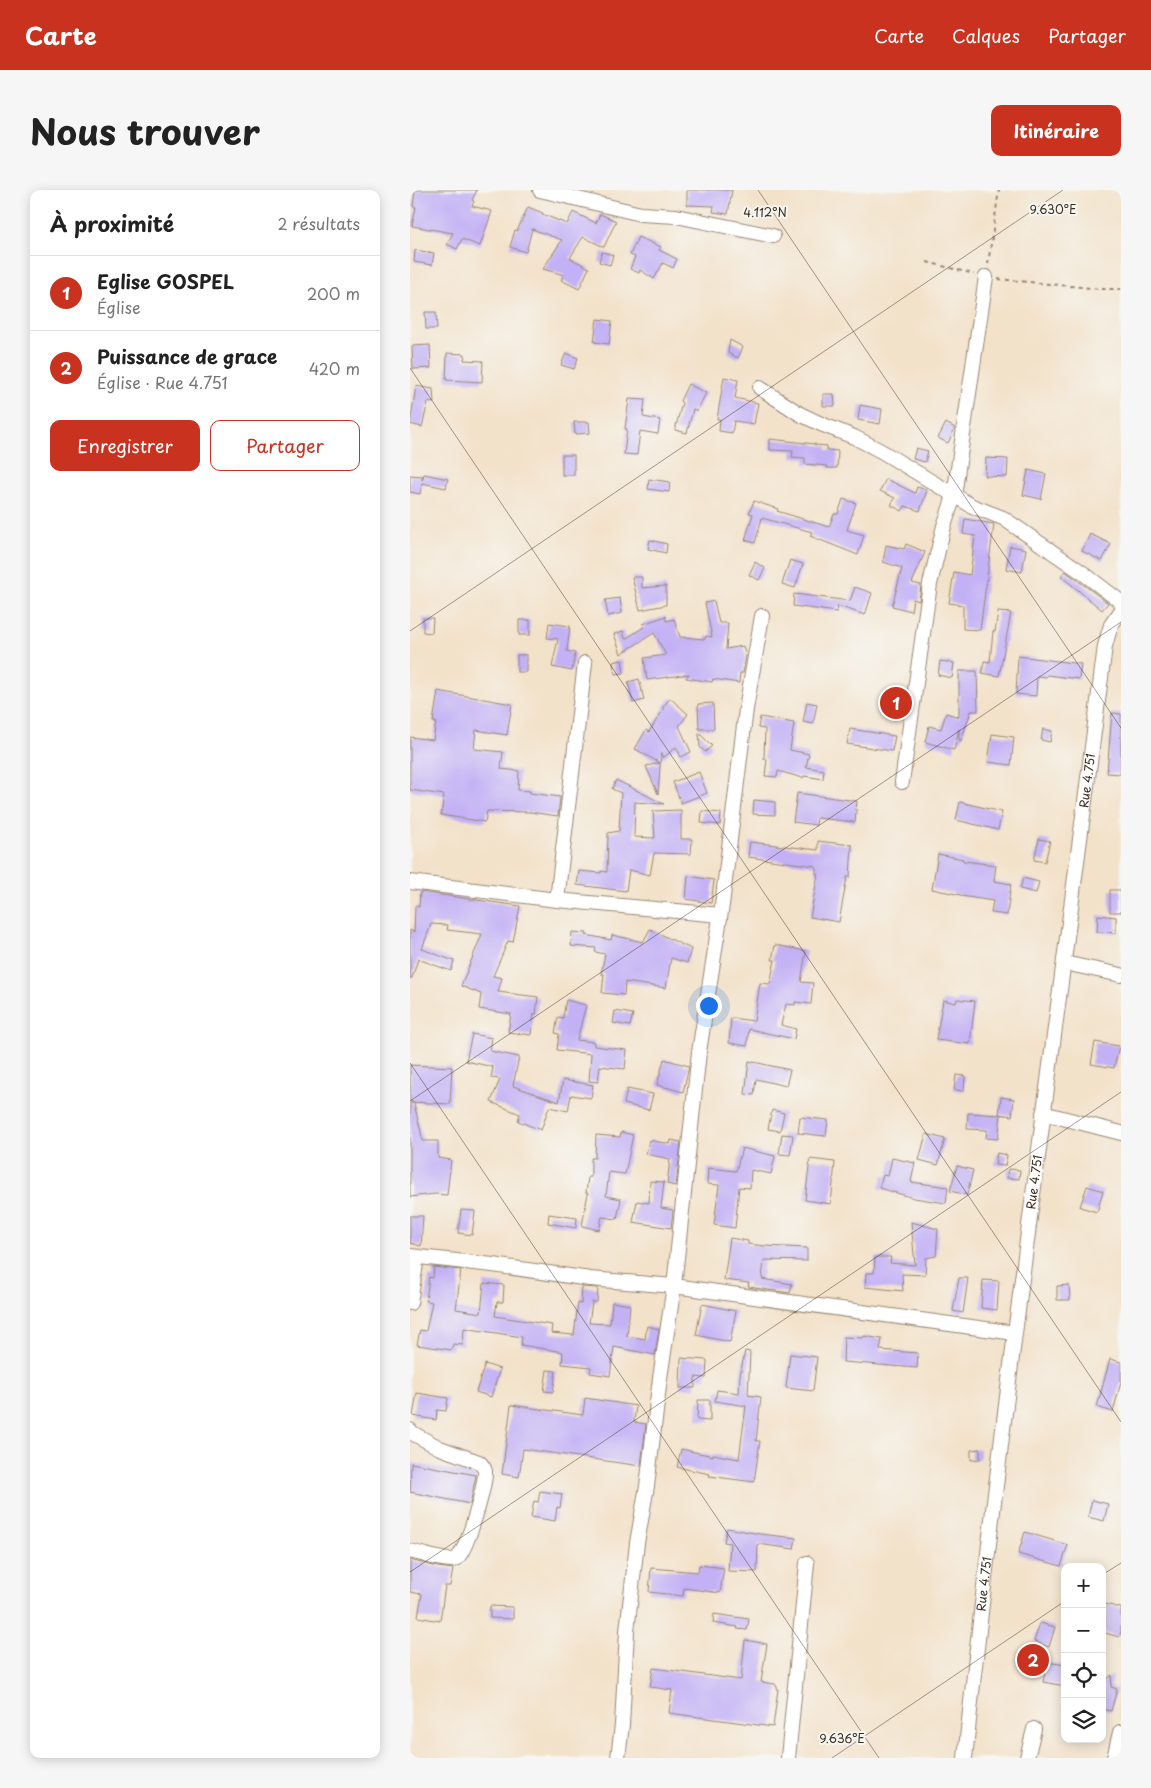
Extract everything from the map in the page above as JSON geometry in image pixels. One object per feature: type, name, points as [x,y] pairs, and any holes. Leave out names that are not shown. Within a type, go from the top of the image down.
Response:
[{"type":"street","points":[[540,190],[641,214],[676,216],[773,236]]},
{"type":"street","points":[[902,782],[930,584],[944,526],[954,496],[986,277]]},
{"type":"street","points":[[760,388],[807,417],[854,437],[881,452],[972,506],[1003,518],[1083,573],[1121,602]]},
{"type":"street","name":"Rue 4.751","points":[[965,1758],[1015,1333],[1105,646],[1111,624],[1121,611]]},
{"type":"street","points":[[618,1758],[622,1725],[629,1611],[637,1543],[647,1486],[660,1378],[674,1286],[699,1052],[720,915],[746,709],[762,616]]},
{"type":"street","points":[[557,900],[585,663]]},
{"type":"street","points":[[410,882],[557,900],[720,915]]},
{"type":"street","points":[[1064,963],[1121,975]]},
{"type":"street","points":[[1043,1113],[1121,1133]]},
{"type":"street","points":[[410,1303],[414,1257],[493,1265],[590,1279],[674,1286],[1015,1333]]},
{"type":"street","points":[[410,1430],[412,1433],[440,1448],[479,1462],[484,1466],[485,1474],[478,1509],[461,1555],[453,1560],[446,1560],[410,1551]]},
{"type":"street","points":[[788,1758],[807,1563]]},
{"type":"street","points":[[1027,1758],[1034,1728]]},
{"type":"street","points":[[1114,1758],[1120,1732]]},
{"type":"path","points":[[986,277],[1000,190]]},
{"type":"path","points":[[928,262],[986,277],[1101,289],[1121,289]]},
{"type":"building","points":[[415,190],[477,190],[472,200],[474,201],[472,206],[492,211],[480,246],[462,239],[457,249],[447,244],[453,233],[412,226],[416,207],[413,207]]},
{"type":"building","points":[[687,190],[732,190],[728,214],[713,212],[714,206],[687,205]]},
{"type":"building","points":[[528,207],[567,224],[573,212],[596,223],[600,214],[616,221],[604,247],[583,237],[570,258],[589,268],[579,289],[561,280],[564,275],[543,269],[562,240],[532,229],[526,252],[510,247],[515,230],[517,231]]},
{"type":"building","points":[[638,237],[661,247],[659,250],[677,259],[673,268],[663,263],[654,279],[640,270],[639,273],[630,269],[635,257],[630,255]]},
{"type":"building","points":[[415,250],[434,253],[432,265],[414,262]]},
{"type":"building","points":[[602,252],[613,255],[610,265],[599,262]]},
{"type":"building","points":[[425,312],[436,312],[437,329],[426,329]]},
{"type":"building","points":[[597,319],[612,321],[609,344],[594,342]]},
{"type":"building","points":[[730,340],[743,347],[738,358],[728,353]]},
{"type":"building","points":[[430,345],[431,368],[413,369],[412,346]]},
{"type":"building","points":[[447,353],[465,354],[464,360],[483,361],[482,382],[446,380]]},
{"type":"building","points":[[566,353],[578,358],[574,369],[561,365]]},
{"type":"building","points":[[724,377],[738,380],[735,398],[758,403],[754,424],[734,421],[732,433],[719,431],[720,419],[717,419]]},
{"type":"building","points":[[688,384],[706,393],[697,411],[693,409],[687,433],[675,430],[682,403],[680,401]]},
{"type":"building","points":[[416,386],[433,389],[434,403],[428,402],[422,427],[410,424]]},
{"type":"building","points":[[823,394],[834,394],[835,406],[823,406]]},
{"type":"building","points":[[629,399],[645,400],[643,417],[660,420],[658,434],[640,431],[637,455],[624,454]]},
{"type":"building","points":[[860,405],[882,409],[880,424],[858,420]]},
{"type":"building","points":[[574,422],[589,422],[590,433],[575,434]]},
{"type":"building","points":[[946,423],[955,428],[948,443],[938,438]]},
{"type":"building","points":[[770,439],[827,446],[827,450],[838,451],[837,468],[805,464],[805,458],[792,457],[793,451],[770,450]]},
{"type":"building","points":[[916,448],[928,451],[925,462],[913,459]]},
{"type":"building","points":[[562,455],[574,455],[574,475],[562,475]]},
{"type":"building","points":[[986,458],[1008,459],[1007,477],[985,476]]},
{"type":"building","points":[[1028,470],[1046,474],[1041,499],[1023,495]]},
{"type":"building","points":[[424,474],[448,479],[446,488],[422,483],[420,494],[410,492],[410,475],[423,476],[422,480]]},
{"type":"building","points":[[649,479],[670,482],[669,492],[648,489]]},
{"type":"building","points":[[886,479],[915,493],[917,487],[927,490],[920,511],[905,506],[902,511],[891,505],[895,498],[880,491]]},
{"type":"building","points":[[843,499],[856,503],[847,530],[864,535],[858,555],[810,536],[812,532],[762,518],[755,543],[745,540],[753,514],[749,513],[754,501],[778,509],[777,511],[829,527],[834,514],[838,514]]},
{"type":"building","points":[[965,519],[994,524],[980,630],[963,629],[963,605],[949,603],[954,572],[970,575],[975,536],[963,534]]},
{"type":"building","points":[[1090,534],[1111,544],[1102,561],[1082,551]]},
{"type":"building","points":[[650,540],[667,544],[666,553],[648,549]]},
{"type":"building","points":[[906,544],[925,552],[912,583],[921,585],[919,601],[913,599],[911,611],[892,606],[902,568],[883,562],[886,545],[904,549]]},
{"type":"building","points":[[1010,546],[1026,549],[1022,572],[1006,569]]},
{"type":"building","points":[[790,560],[803,564],[795,588],[782,584]]},
{"type":"building","points":[[755,562],[765,568],[759,580],[749,575]]},
{"type":"building","points":[[1065,571],[1108,603],[1102,610],[1061,576]]},
{"type":"building","points":[[632,577],[642,577],[642,588],[666,586],[666,605],[640,610]]},
{"type":"building","points":[[855,587],[872,593],[865,615],[838,606],[837,612],[793,606],[794,594],[850,601]]},
{"type":"building","points":[[620,598],[622,613],[608,616],[605,600]]},
{"type":"building","points":[[714,601],[719,623],[728,623],[726,649],[743,646],[746,656],[743,673],[740,673],[739,683],[713,679],[712,682],[686,678],[689,674],[647,680],[644,658],[666,655],[654,633],[621,654],[614,634],[623,631],[625,639],[644,627],[643,624],[666,616],[666,621],[674,619],[680,637],[705,639],[706,636],[712,637],[705,603]]},
{"type":"building","points":[[998,612],[1011,613],[999,676],[982,673],[984,661],[990,662],[993,631],[995,632]]},
{"type":"building","points":[[423,618],[433,618],[432,633],[423,632]]},
{"type":"building","points":[[519,620],[530,620],[530,635],[519,635]]},
{"type":"building","points":[[549,623],[570,626],[567,651],[575,653],[572,671],[552,667],[558,639],[547,638]]},
{"type":"building","points":[[517,655],[526,655],[526,672],[517,672]]},
{"type":"building","points":[[1018,656],[1081,664],[1079,679],[1047,675],[1046,677],[1037,676],[1036,696],[1016,694]]},
{"type":"building","points":[[622,660],[624,673],[615,674],[613,662]]},
{"type":"building","points":[[940,661],[954,663],[952,678],[938,675]]},
{"type":"building","points":[[959,671],[977,671],[978,711],[971,711],[961,741],[959,740],[959,729],[954,750],[925,742],[929,726],[941,729],[946,713],[959,717]]},
{"type":"building","points":[[639,679],[644,700],[633,703],[628,682]]},
{"type":"building","points":[[438,691],[512,704],[507,735],[476,730],[474,749],[503,752],[501,769],[519,771],[518,790],[560,797],[558,816],[529,812],[487,811],[485,822],[441,815],[444,795],[410,790],[410,737],[433,740],[436,722],[433,722]]},
{"type":"building","points":[[670,698],[688,714],[679,726],[691,752],[681,757],[676,747],[663,758],[661,753],[658,794],[646,766],[660,763],[635,749],[646,730],[649,732]]},
{"type":"building","points":[[807,702],[817,704],[813,724],[803,722]]},
{"type":"building","points":[[713,703],[714,729],[699,729],[698,704]]},
{"type":"building","points":[[1112,713],[1121,714],[1121,774],[1107,773]]},
{"type":"building","points":[[760,717],[794,723],[790,750],[809,754],[806,767],[824,770],[823,779],[804,776],[803,778],[778,771],[777,777],[765,776],[767,759],[764,759],[765,729],[758,728]]},
{"type":"building","points":[[850,729],[895,736],[892,751],[847,744]]},
{"type":"building","points":[[1043,729],[1052,731],[1050,742],[1041,740]]},
{"type":"building","points":[[699,733],[712,746],[705,752],[700,747]]},
{"type":"building","points":[[992,734],[1014,737],[1011,765],[988,762]]},
{"type":"building","points":[[699,772],[707,793],[681,803],[673,782]]},
{"type":"building","points":[[616,780],[664,804],[635,802],[634,837],[655,838],[653,811],[681,810],[681,839],[692,839],[691,854],[654,853],[650,875],[629,870],[626,891],[577,885],[579,871],[607,872],[608,833],[619,831],[621,793],[612,789]]},
{"type":"building","points":[[797,793],[857,801],[855,822],[817,818],[816,825],[793,822]]},
{"type":"building","points":[[754,800],[775,802],[775,815],[753,814]]},
{"type":"building","points":[[960,802],[1002,812],[998,830],[956,820]]},
{"type":"building","points":[[702,811],[721,813],[720,825],[701,823]]},
{"type":"building","points":[[1039,839],[1050,841],[1045,862],[1034,860]]},
{"type":"building","points":[[818,841],[852,845],[850,877],[847,877],[839,922],[810,917],[818,874],[816,874],[816,866],[748,857],[750,842],[818,850]]},
{"type":"building","points":[[938,854],[963,859],[963,861],[996,865],[994,881],[1011,884],[1007,915],[991,913],[993,901],[932,889]]},
{"type":"building","points":[[688,876],[714,880],[711,903],[686,899]]},
{"type":"building","points":[[1023,878],[1039,882],[1036,893],[1020,889]]},
{"type":"building","points":[[1110,890],[1121,890],[1121,912],[1110,912]]},
{"type":"building","points":[[420,892],[520,906],[513,942],[508,941],[493,976],[502,978],[498,992],[538,997],[531,1035],[508,1032],[511,1014],[479,1009],[481,994],[461,986],[482,934],[447,930],[448,925],[431,924],[422,949],[454,961],[451,971],[418,959],[412,978],[410,978],[410,930],[414,932],[415,906],[419,907]]},
{"type":"building","points":[[1098,915],[1116,917],[1116,933],[1097,932]]},
{"type":"building","points":[[650,929],[691,949],[687,963],[671,958],[666,988],[625,982],[624,995],[602,993],[604,974],[601,974],[605,954],[595,952],[596,948],[571,946],[572,932],[587,933],[586,935],[611,940],[612,935],[643,942]]},
{"type":"building","points":[[775,945],[806,951],[801,982],[813,983],[811,1004],[795,1002],[795,1005],[786,1004],[781,1025],[796,1029],[794,1039],[749,1029],[747,1046],[729,1043],[731,1018],[754,1021],[760,983],[770,984],[775,960],[772,960]]},
{"type":"building","points":[[957,999],[975,1001],[970,1044],[936,1040],[943,1000],[956,1003]]},
{"type":"building","points":[[566,1000],[586,1005],[577,1040],[594,1042],[594,1046],[627,1050],[625,1069],[600,1066],[598,1082],[589,1081],[591,1054],[557,1050],[559,1034],[555,1033],[558,1017],[563,1018]]},
{"type":"building","points":[[615,1011],[633,1014],[630,1026],[613,1023]]},
{"type":"building","points":[[472,1034],[492,1038],[490,1051],[519,1057],[513,1086],[559,1102],[563,1080],[593,1085],[591,1098],[571,1095],[568,1111],[549,1107],[541,1130],[518,1121],[520,1114],[491,1102],[500,1079],[491,1078],[493,1067],[466,1061]]},
{"type":"building","points":[[1095,1042],[1119,1046],[1114,1068],[1091,1064]]},
{"type":"building","points":[[664,1059],[689,1066],[683,1092],[657,1085]]},
{"type":"building","points":[[749,1061],[790,1070],[786,1086],[756,1079],[754,1095],[745,1094]]},
{"type":"building","points":[[410,1065],[452,1067],[450,1104],[410,1102]]},
{"type":"building","points":[[956,1075],[965,1076],[964,1091],[954,1090]]},
{"type":"building","points":[[627,1089],[653,1094],[649,1110],[624,1104]]},
{"type":"building","points":[[1001,1097],[1014,1099],[1012,1116],[999,1114]]},
{"type":"building","points":[[410,1103],[414,1103],[423,1141],[438,1141],[438,1158],[451,1160],[447,1195],[435,1194],[410,1197]]},
{"type":"building","points":[[772,1110],[784,1113],[780,1131],[768,1129]]},
{"type":"building","points":[[968,1113],[1001,1115],[998,1139],[986,1138],[987,1130],[967,1129]]},
{"type":"building","points":[[800,1117],[828,1120],[826,1136],[798,1133]]},
{"type":"building","points":[[621,1132],[633,1135],[625,1174],[609,1172],[606,1196],[621,1199],[617,1219],[602,1217],[599,1230],[582,1226],[588,1193],[586,1193],[588,1177],[591,1177],[591,1158],[595,1158],[596,1135],[620,1137]]},
{"type":"building","points":[[782,1134],[793,1135],[790,1155],[779,1154]]},
{"type":"building","points":[[926,1134],[945,1139],[938,1165],[919,1160]]},
{"type":"building","points":[[649,1140],[670,1144],[671,1140],[681,1142],[676,1186],[667,1184],[670,1159],[646,1154]]},
{"type":"building","points":[[742,1148],[775,1156],[771,1174],[751,1170],[750,1188],[739,1187],[735,1228],[714,1225],[719,1185],[707,1184],[708,1168],[736,1171]]},
{"type":"building","points":[[997,1153],[1007,1155],[1005,1166],[995,1165]]},
{"type":"building","points":[[892,1158],[915,1163],[911,1182],[948,1187],[946,1203],[914,1198],[879,1188],[883,1175],[888,1176]]},
{"type":"building","points":[[810,1159],[835,1162],[831,1204],[805,1200]]},
{"type":"building","points":[[957,1166],[973,1170],[967,1195],[950,1191]]},
{"type":"building","points":[[1008,1169],[1020,1170],[1019,1179],[1007,1178]]},
{"type":"building","points":[[650,1181],[664,1182],[661,1208],[673,1210],[671,1228],[633,1222],[637,1201],[649,1203]]},
{"type":"building","points":[[1087,1186],[1103,1191],[1097,1212],[1080,1207]]},
{"type":"building","points":[[461,1210],[475,1211],[472,1235],[458,1233]]},
{"type":"building","points":[[549,1214],[577,1218],[576,1228],[548,1223]]},
{"type":"building","points":[[410,1216],[423,1216],[421,1246],[410,1243]]},
{"type":"building","points":[[911,1222],[938,1229],[936,1256],[926,1258],[925,1275],[902,1274],[903,1291],[865,1287],[866,1273],[874,1273],[875,1257],[891,1257],[890,1263],[915,1265]]},
{"type":"building","points":[[730,1238],[748,1241],[748,1244],[807,1248],[807,1261],[764,1260],[762,1279],[792,1284],[790,1293],[748,1287],[749,1283],[724,1280]]},
{"type":"building","points":[[434,1267],[461,1270],[456,1309],[481,1313],[484,1283],[504,1285],[503,1302],[497,1302],[495,1316],[552,1325],[551,1333],[574,1335],[578,1303],[581,1304],[582,1287],[598,1288],[597,1302],[592,1302],[589,1323],[610,1324],[612,1302],[630,1305],[627,1336],[645,1339],[647,1326],[659,1329],[655,1355],[614,1347],[610,1376],[590,1373],[591,1367],[562,1364],[563,1352],[521,1345],[522,1337],[464,1328],[463,1345],[453,1344],[452,1350],[417,1345],[420,1330],[426,1331],[432,1302],[426,1301],[429,1277],[433,1278]]},
{"type":"building","points":[[959,1278],[968,1278],[963,1313],[953,1311]]},
{"type":"building","points":[[983,1280],[999,1281],[997,1310],[981,1308]]},
{"type":"building","points":[[1069,1285],[1070,1300],[1057,1300],[1057,1286]]},
{"type":"building","points":[[702,1304],[736,1311],[730,1342],[696,1335]]},
{"type":"building","points":[[864,1336],[882,1339],[880,1350],[918,1353],[917,1368],[843,1362],[844,1337],[863,1338]]},
{"type":"building","points":[[745,1351],[750,1352],[748,1395],[761,1397],[756,1441],[760,1441],[754,1482],[709,1476],[710,1474],[677,1467],[681,1449],[739,1459],[746,1406],[715,1401],[717,1390],[739,1393],[740,1375]]},
{"type":"building","points":[[790,1354],[817,1357],[813,1391],[786,1388]]},
{"type":"building","points":[[681,1358],[707,1360],[706,1378],[695,1377],[695,1388],[680,1388]]},
{"type":"building","points":[[1110,1359],[1121,1362],[1121,1382],[1113,1412],[1097,1407]]},
{"type":"building","points":[[485,1364],[500,1369],[491,1397],[476,1392]]},
{"type":"building","points":[[547,1370],[556,1371],[553,1392],[544,1391]]},
{"type":"building","points":[[417,1393],[448,1398],[446,1411],[437,1410],[436,1420],[413,1416]]},
{"type":"building","points":[[585,1398],[636,1406],[634,1422],[646,1424],[641,1466],[523,1449],[519,1477],[502,1474],[511,1405],[583,1415]]},
{"type":"building","points":[[698,1400],[710,1400],[710,1421],[697,1420]]},
{"type":"building","points":[[980,1449],[980,1459],[971,1460],[971,1450]]},
{"type":"building","points":[[411,1463],[476,1475],[470,1504],[410,1492]]},
{"type":"building","points":[[540,1491],[562,1494],[560,1508],[557,1507],[555,1521],[531,1517],[534,1501],[538,1502]]},
{"type":"building","points":[[1092,1500],[1108,1504],[1104,1521],[1088,1517]]},
{"type":"building","points":[[727,1528],[796,1538],[794,1549],[758,1544],[757,1572],[728,1571],[730,1543],[724,1542]]},
{"type":"building","points":[[1025,1532],[1068,1545],[1061,1566],[1018,1554]]},
{"type":"building","points":[[410,1560],[453,1569],[450,1586],[445,1586],[440,1621],[418,1617],[422,1594],[410,1592]]},
{"type":"building","points":[[699,1565],[724,1568],[720,1593],[684,1588],[683,1596],[649,1592],[651,1568],[698,1572]]},
{"type":"building","points":[[1106,1604],[1121,1608],[1121,1632],[1119,1637],[1106,1633]]},
{"type":"building","points":[[490,1606],[513,1607],[513,1619],[490,1618]]},
{"type":"building","points":[[714,1614],[749,1619],[747,1630],[713,1623]]},
{"type":"building","points":[[1040,1623],[1055,1627],[1049,1647],[1034,1641]]},
{"type":"building","points":[[745,1640],[767,1644],[761,1682],[775,1684],[778,1689],[773,1727],[669,1713],[672,1690],[650,1687],[653,1668],[741,1680]]},
{"type":"building","points":[[1047,1662],[1061,1664],[1061,1685],[1043,1682]]},
{"type":"building","points":[[1112,1675],[1111,1687],[1117,1689],[1111,1711],[1106,1710],[1106,1680]]},
{"type":"place","name":"Eglise GOSPEL","points":[[896,703]]},
{"type":"place","name":"Puissance de grace","points":[[1033,1660]]}]
